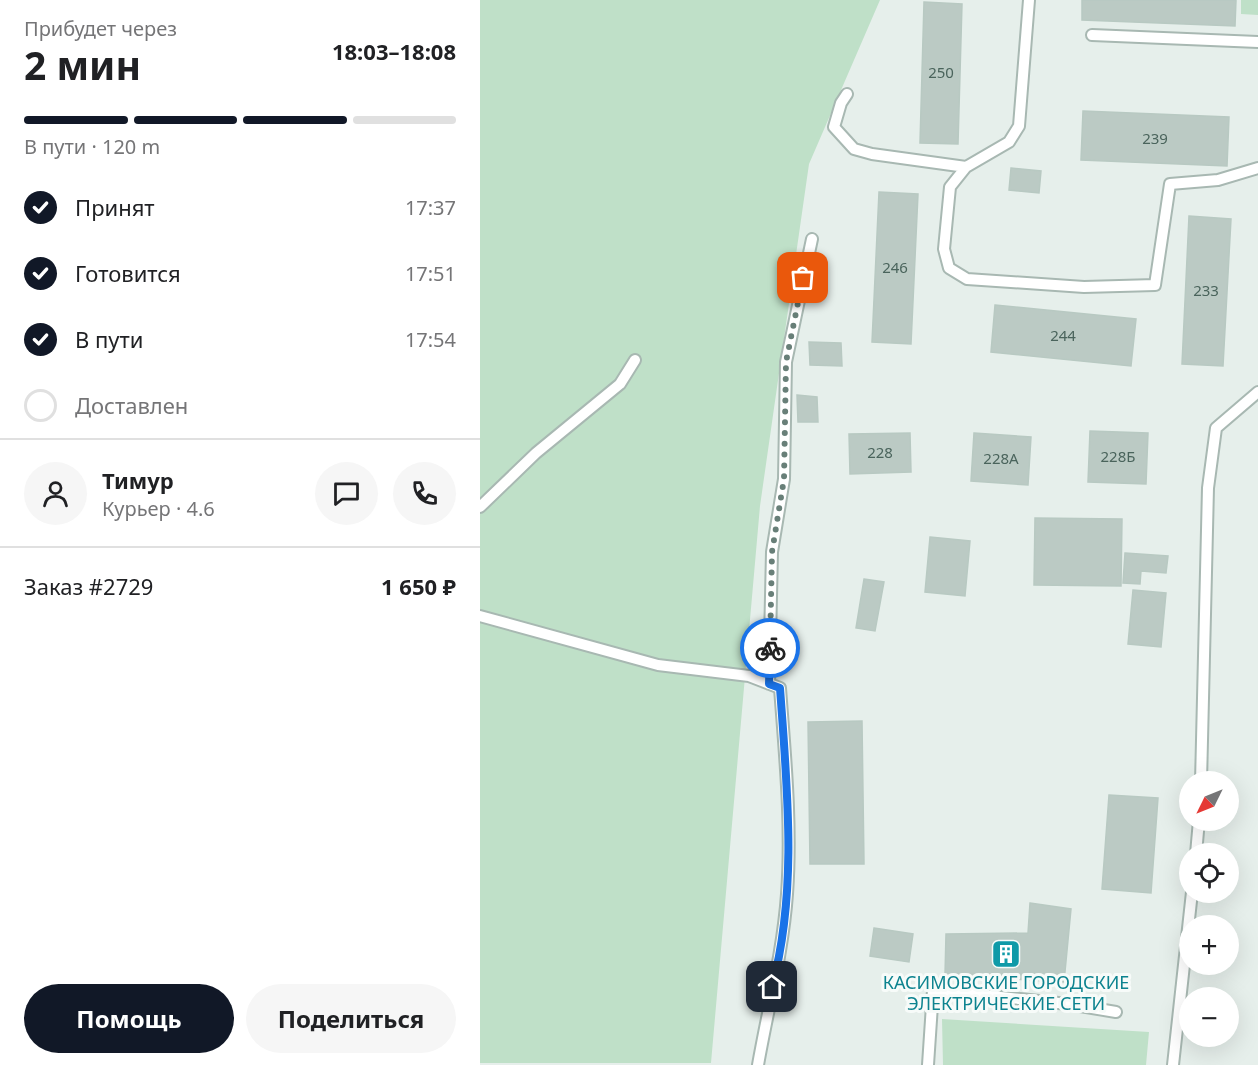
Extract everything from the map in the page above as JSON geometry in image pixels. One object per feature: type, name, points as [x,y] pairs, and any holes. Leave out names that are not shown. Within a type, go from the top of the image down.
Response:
[{"type":"lane","points":[[1029,0],[1019,126],[1009,142],[966,167],[950,187],[944,249],[949,268],[967,279],[1084,287],[1155,285],[1170,184],[1218,180],[1258,168]]},
{"type":"lane","points":[[1092,35],[1258,42]]},
{"type":"lane","points":[[847,94],[841,103],[834,127],[854,149],[873,154],[966,167]]},
{"type":"lane","points":[[769,684],[772,552],[784,479],[786,362],[812,239]]},
{"type":"lane","points":[[480,507],[537,453],[620,384],[635,360]]},
{"type":"lane","points":[[1202,771],[1208,488],[1216,428],[1258,392]]},
{"type":"lane","points":[[480,616],[658,665],[749,676],[780,688],[788,791],[787,893],[780,957],[772,987],[758,1065]]},
{"type":"lane","points":[[1173,1065],[1191,903]]},
{"type":"lane","points":[[928,1065],[933,990],[1068,1004],[1116,1012]]},
{"type":"green space","points":[[480,0],[880,0],[809,164],[760,506],[711,1063],[480,1063]]},
{"type":"green space","points":[[1241,0],[1258,0],[1258,15],[1241,14]]},
{"type":"green space","points":[[942,1019],[1149,1032],[1146,1065],[943,1065]]},
{"type":"building","points":[[1082,0],[1236,0],[1235,26],[1082,20]]},
{"type":"building","points":[[924,2],[962,4],[958,144],[920,143]]},
{"type":"building","points":[[1083,111],[1229,117],[1227,166],[1081,160]]},
{"type":"building","points":[[1011,168],[1041,171],[1039,193],[1009,190]]},
{"type":"building","points":[[879,192],[918,194],[911,344],[872,342]]},
{"type":"building","points":[[1189,216],[1231,219],[1223,366],[1182,364]]},
{"type":"building","points":[[995,305],[1136,319],[1131,366],[991,352]]},
{"type":"building","points":[[809,342],[841,343],[842,366],[810,365]]},
{"type":"building","points":[[797,395],[817,397],[818,422],[798,422]]},
{"type":"building","points":[[1090,431],[1148,433],[1146,484],[1088,482]]},
{"type":"building","points":[[910,433],[911,472],[850,474],[849,434]]},
{"type":"building","points":[[974,433],[1031,437],[1028,485],[971,481]]},
{"type":"building","points":[[1035,518],[1122,519],[1121,586],[1034,585]]},
{"type":"building","points":[[930,537],[970,541],[965,596],[925,592]]},
{"type":"building","points":[[1125,553],[1168,556],[1166,573],[1141,571],[1140,584],[1123,583]]},
{"type":"building","points":[[864,579],[884,582],[875,631],[856,628]]},
{"type":"building","points":[[1133,590],[1166,593],[1161,647],[1128,644]]},
{"type":"building","points":[[862,721],[864,864],[810,864],[808,722]]},
{"type":"building","points":[[1109,795],[1158,798],[1151,893],[1102,889]]},
{"type":"building","name":"КАСИМОВСКИЕ ГОРОДСКИЕ ЭЛЕКТРИЧЕСКИЕ СЕТИ","points":[[1030,903],[1071,909],[1064,982],[945,975],[946,934],[1028,933]]},
{"type":"building","points":[[874,928],[913,934],[909,962],[870,956]]},
{"type":"way so far","points":[[770,648],[772,552],[784,479],[786,362],[803,278]]},
{"type":"place","name":"КАСИМОВСКИЕ ГОРОДСКИЕ ЭЛЕКТРИЧЕСКИЕ СЕТИ","points":[[1006,954]]},
{"type":"route","points":[[770,648],[769,684],[780,688],[788,791],[787,893],[780,957],[772,987]]}]
